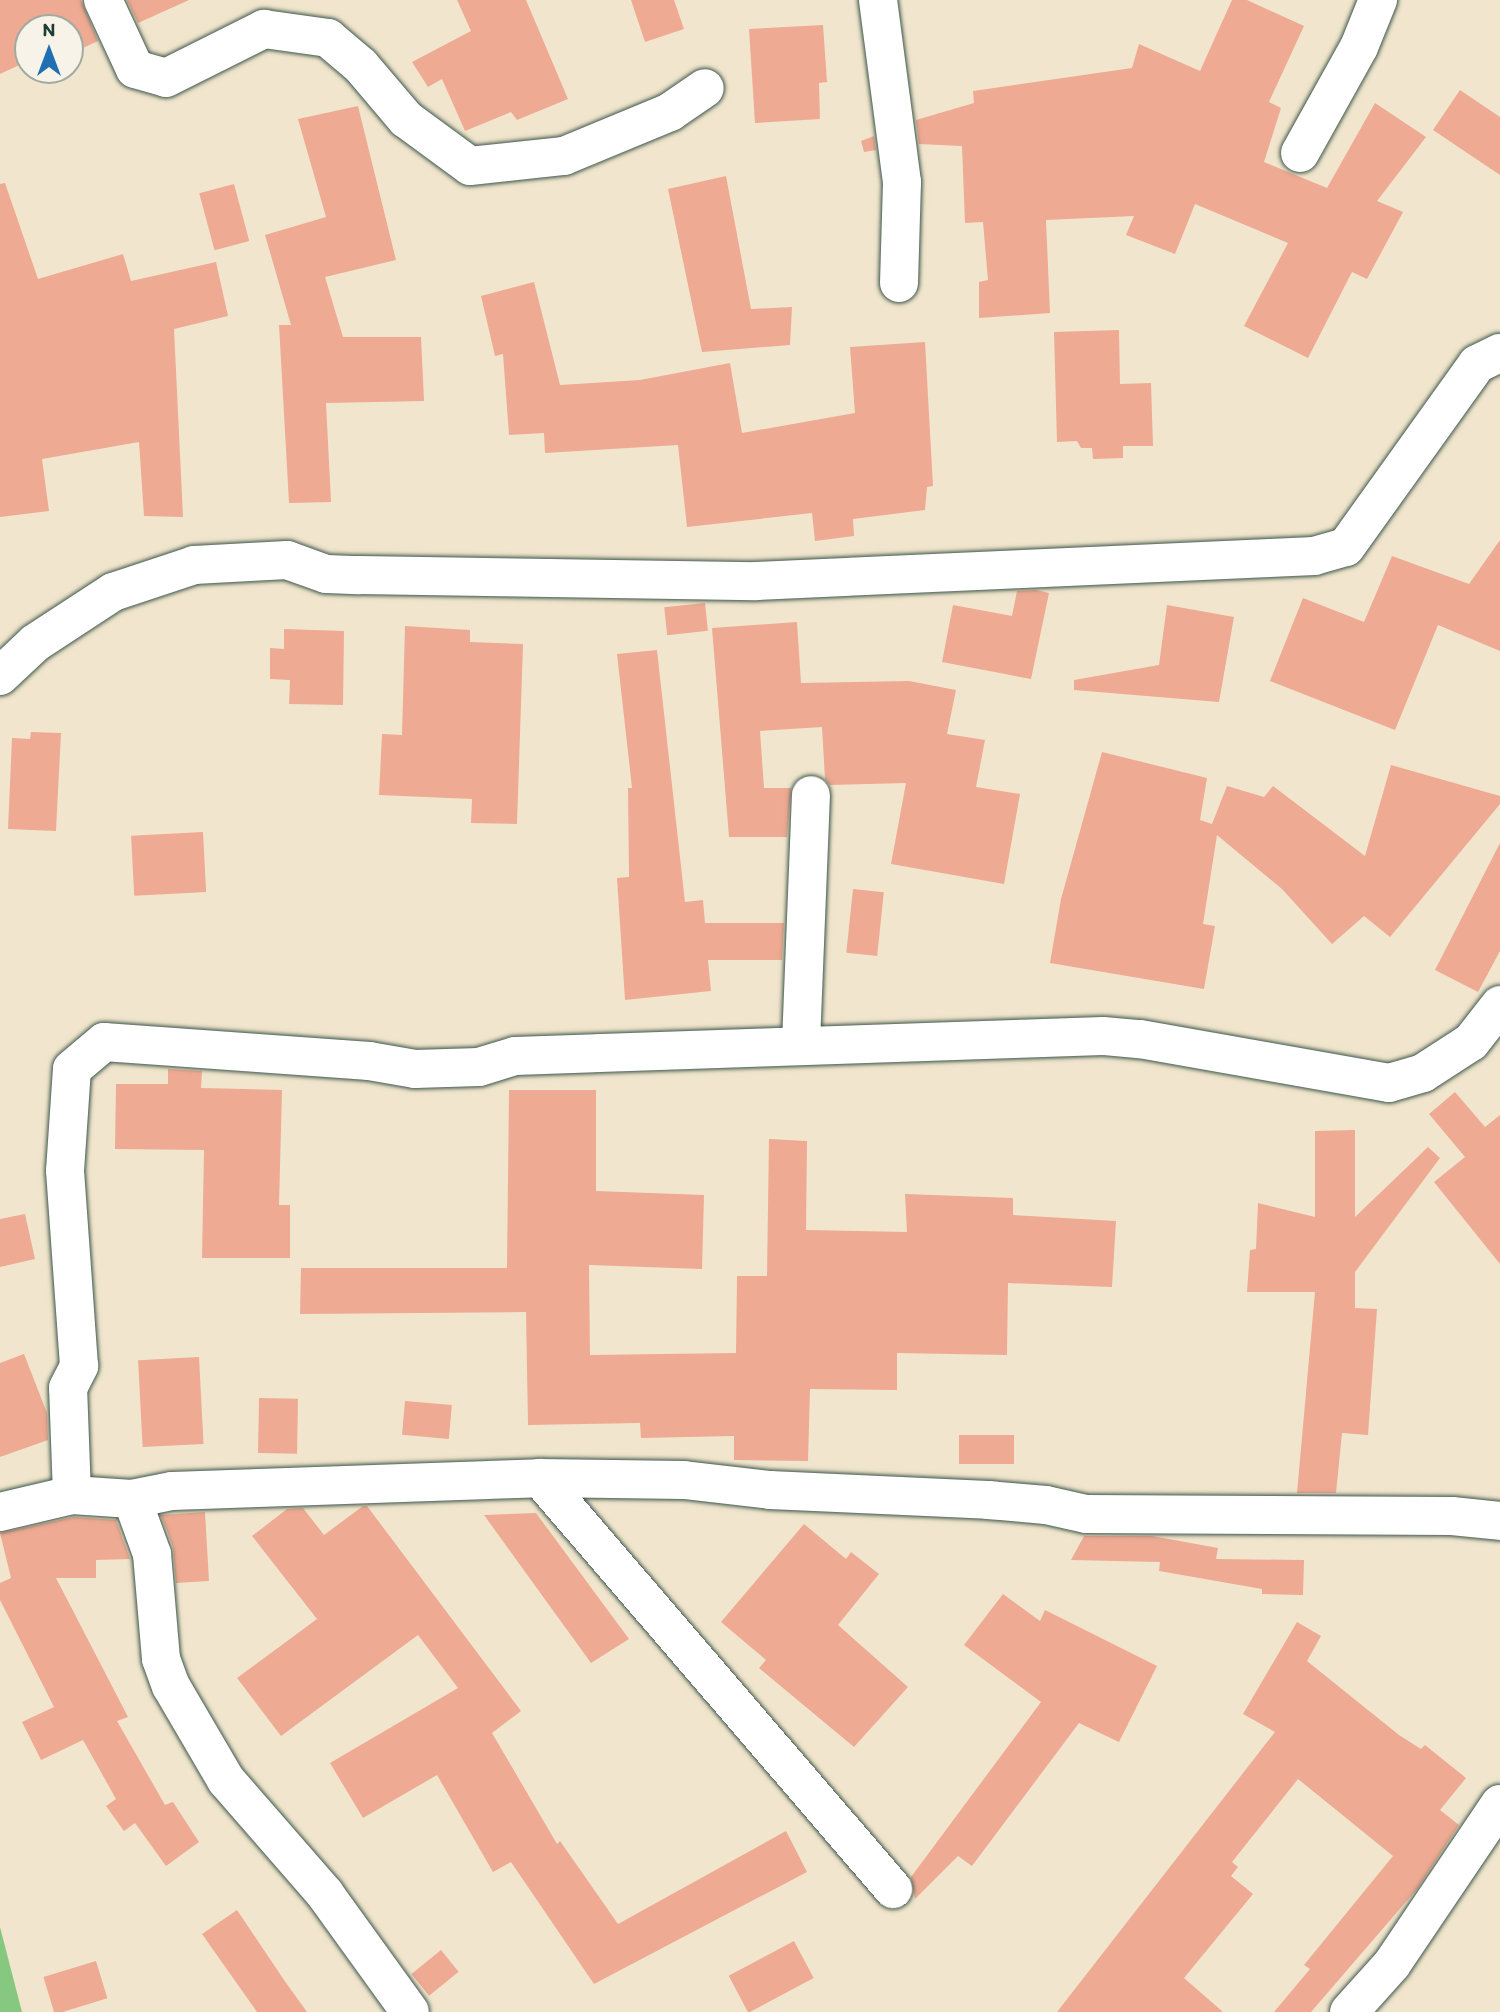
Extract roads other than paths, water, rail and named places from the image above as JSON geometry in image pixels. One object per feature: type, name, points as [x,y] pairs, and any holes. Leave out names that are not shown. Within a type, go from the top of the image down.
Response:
[{"type":"street","points":[[103,0],[135,69],[166,78],[264,29],[328,38],[361,66],[407,119],[470,166],[564,156],[670,112],[705,88]]},
{"type":"street","points":[[878,0],[902,183],[899,283]]},
{"type":"street","points":[[1300,153],[1359,47],[1378,0]]},
{"type":"street","points":[[0,676],[35,643],[113,592],[194,565],[287,560],[326,573],[359,575],[756,581],[1314,556],[1346,547],[1477,364],[1500,354]]},
{"type":"street","points":[[801,1043],[811,795]]},
{"type":"street","points":[[72,1495],[68,1388],[79,1366],[66,1145],[72,1069],[104,1042],[369,1061],[415,1069],[479,1067],[515,1056],[801,1043],[1116,1037],[1389,1083],[1423,1073],[1471,1042],[1500,1004]]},
{"type":"street","points":[[0,1512],[72,1495],[132,1499],[172,1490],[540,1478],[684,1480],[769,1490],[988,1500],[1046,1504],[1086,1514],[1452,1516],[1500,1521]]},
{"type":"street","points":[[540,1478],[893,1889]]},
{"type":"street","points":[[132,1499],[152,1554],[161,1659],[171,1686],[226,1780],[325,1894],[410,2012]]},
{"type":"street","points":[[1349,2012],[1392,1964],[1500,1804]]}]
